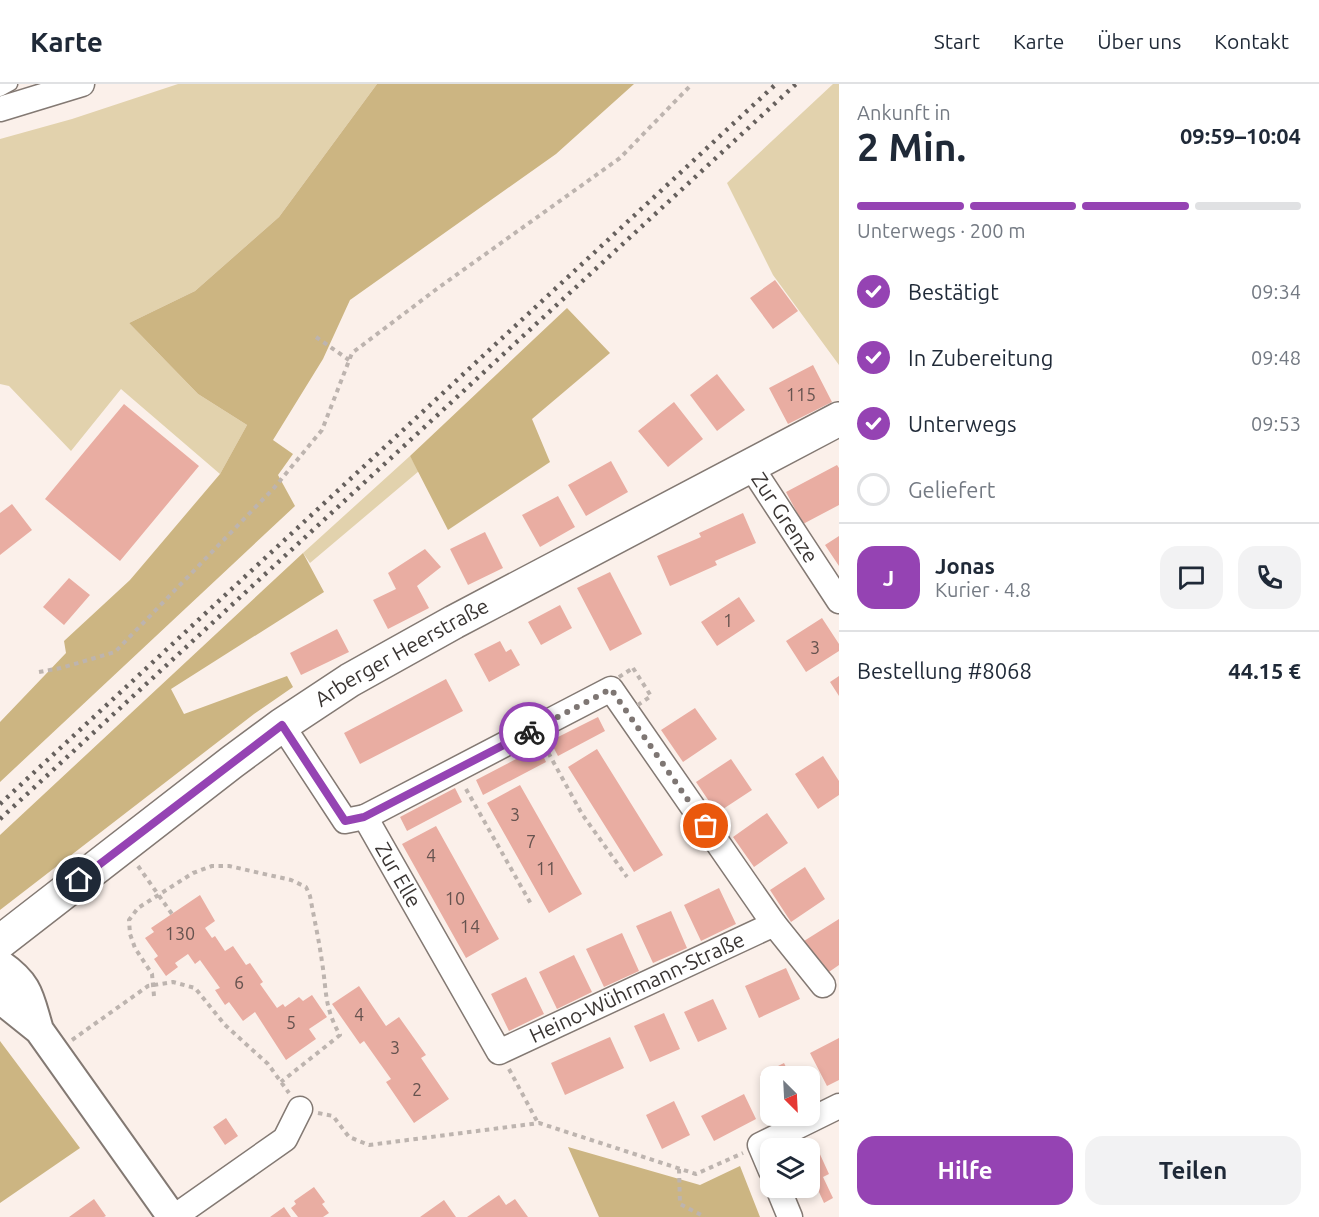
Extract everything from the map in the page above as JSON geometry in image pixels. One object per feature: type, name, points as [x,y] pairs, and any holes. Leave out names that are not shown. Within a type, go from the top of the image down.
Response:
[{"type":"main road","name":"Arberger Heerstraße","points":[[0,942],[282,725],[350,680],[454,622],[839,419]]},
{"type":"street","points":[[0,108],[82,84]]},
{"type":"street","name":"Zur Grenze","points":[[750,465],[839,601]]},
{"type":"street","points":[[282,725],[345,821],[364,817],[611,689],[774,924],[823,985]]},
{"type":"street","name":"Zur Elle","points":[[364,817],[500,1053]]},
{"type":"street","name":"Heino-Wührmann-Straße","points":[[500,1053],[774,924]]},
{"type":"street","points":[[0,964],[17,976],[28,991],[39,1030]]},
{"type":"street","points":[[0,993],[9,1006],[39,1030],[173,1217],[285,1139],[300,1109]]},
{"type":"street","points":[[772,1138],[839,1106]]},
{"type":"street","points":[[782,1198],[789,1217]]},
{"type":"lane","points":[[0,90],[11,84]]},
{"type":"path","points":[[39,672],[115,652],[274,488],[322,430],[352,353],[438,288],[620,158],[692,84]]},
{"type":"path","points":[[316,337],[349,360]]},
{"type":"path","points":[[536,728],[582,814],[627,877]]},
{"type":"path","points":[[455,770],[531,904]]},
{"type":"path","points":[[136,863],[172,914]]},
{"type":"path","points":[[154,996],[152,974],[135,948],[130,934],[129,920],[138,908],[193,873],[212,866],[229,866],[291,880],[306,887],[310,896],[321,957],[326,1003],[331,1019],[340,1035],[281,1082]]},
{"type":"path","points":[[71,1040],[148,986],[173,982],[195,988],[225,1025],[268,1064],[300,1109],[333,1116],[349,1137],[369,1145],[539,1123],[696,1174],[760,1144]]},
{"type":"path","points":[[500,1053],[539,1123]]},
{"type":"path","points":[[679,1169],[680,1204],[705,1217]]},
{"type":"shaded area","points":[[178,84],[377,84],[279,217],[195,291],[129,323],[198,394],[247,425],[220,474],[121,389],[71,451],[9,386],[0,384],[0,139],[72,119]]},
{"type":"shaded area","points":[[377,84],[634,84],[556,154],[350,300],[323,359],[273,440],[293,454],[278,475],[295,506],[0,782],[0,722],[66,653],[64,641],[130,580],[220,474],[247,425],[198,394],[129,323],[195,291],[279,217]]},
{"type":"shaded area","points":[[833,84],[839,84],[839,365],[773,275],[727,183]]},
{"type":"shaded area","points":[[567,308],[610,353],[532,419],[550,462],[448,530],[410,456]]},
{"type":"shaded area","points":[[410,456],[419,471],[310,563],[303,553]]},
{"type":"shaded area","points":[[303,553],[324,592],[171,689],[184,714],[287,676],[293,687],[254,714],[0,910],[0,835]]},
{"type":"shaded area","points":[[0,1041],[80,1148],[0,1203]]},
{"type":"shaded area","points":[[568,1147],[700,1185],[740,1166],[760,1217],[599,1217]]},
{"type":"building","points":[[775,280],[798,311],[773,329],[750,298]]},
{"type":"building","points":[[813,365],[832,402],[788,424],[769,388]]},
{"type":"building","points":[[717,374],[745,410],[717,431],[690,395]]},
{"type":"building","points":[[674,402],[703,439],[668,467],[638,431]]},
{"type":"building","points":[[124,404],[199,466],[120,561],[45,499]]},
{"type":"building","points":[[611,461],[628,492],[586,516],[568,485]]},
{"type":"building","points":[[837,465],[839,468],[839,505],[803,524],[786,492]]},
{"type":"building","points":[[558,496],[575,527],[540,547],[522,515]]},
{"type":"building","points":[[12,504],[32,530],[0,555],[0,513]]},
{"type":"building","points":[[743,513],[756,543],[715,561],[717,565],[670,586],[657,556],[701,537],[699,533]]},
{"type":"building","points":[[485,532],[503,568],[468,585],[450,549]]},
{"type":"building","points":[[839,536],[839,566],[825,545]]},
{"type":"building","points":[[425,549],[441,567],[417,586],[429,608],[388,629],[373,600],[396,589],[388,573]]},
{"type":"building","points":[[610,572],[642,634],[610,651],[577,588]]},
{"type":"building","points":[[69,578],[90,595],[64,625],[43,607]]},
{"type":"building","points":[[739,597],[755,621],[717,646],[701,622]]},
{"type":"building","points":[[560,605],[572,628],[541,645],[528,622]]},
{"type":"building","points":[[822,618],[839,644],[839,651],[806,672],[786,641]]},
{"type":"building","points":[[337,629],[349,652],[301,675],[290,653]]},
{"type":"building","points":[[500,641],[506,652],[511,649],[520,665],[489,682],[474,654]]},
{"type":"building","points":[[839,676],[839,696],[830,682]]},
{"type":"building","points":[[446,679],[463,711],[360,764],[344,733]]},
{"type":"building","points":[[695,708],[717,739],[683,762],[661,730]]},
{"type":"building","points":[[598,717],[605,731],[558,756],[550,741]]},
{"type":"building","points":[[539,747],[546,762],[483,795],[476,780]]},
{"type":"building","points":[[597,749],[663,855],[634,872],[568,767]]},
{"type":"building","points":[[823,756],[839,781],[839,795],[818,809],[795,774]]},
{"type":"building","points":[[731,759],[752,790],[717,813],[696,782]]},
{"type":"building","points":[[520,785],[582,894],[549,913],[487,803]]},
{"type":"building","points":[[455,788],[462,802],[407,831],[400,817]]},
{"type":"building","points":[[767,813],[788,843],[754,867],[733,837]]},
{"type":"building","points":[[436,826],[499,939],[466,958],[402,844]]},
{"type":"building","points":[[805,867],[825,899],[791,922],[770,890]]},
{"type":"building","points":[[719,888],[736,924],[701,941],[684,905]]},
{"type":"building","points":[[200,895],[215,921],[205,928],[212,938],[215,936],[225,951],[233,946],[246,965],[250,963],[263,982],[260,984],[277,1008],[283,1004],[285,1007],[299,997],[303,1001],[312,995],[327,1017],[309,1029],[316,1039],[286,1060],[255,1012],[243,1021],[229,1002],[225,1005],[215,990],[220,988],[200,960],[195,964],[188,954],[175,963],[178,967],[166,976],[154,959],[158,956],[145,938],[154,932],[151,928]]},
{"type":"building","points":[[671,911],[687,948],[653,963],[636,926]]},
{"type":"building","points":[[839,919],[839,965],[826,974],[804,941]]},
{"type":"building","points":[[622,933],[639,971],[604,987],[586,949]]},
{"type":"building","points":[[574,955],[592,992],[557,1009],[539,972]]},
{"type":"building","points":[[786,968],[800,999],[759,1018],[745,986]]},
{"type":"building","points":[[526,977],[544,1014],[509,1031],[491,994]]},
{"type":"building","points":[[359,986],[386,1026],[399,1017],[426,1055],[421,1058],[449,1099],[414,1123],[386,1082],[391,1079],[364,1041],[360,1044],[332,1004]]},
{"type":"building","points":[[713,999],[727,1029],[698,1042],[684,1012]]},
{"type":"building","points":[[664,1013],[680,1049],[650,1062],[634,1026]]},
{"type":"building","points":[[610,1037],[624,1068],[565,1095],[551,1063]]},
{"type":"building","points":[[839,1038],[839,1080],[827,1086],[820,1072],[820,1066],[817,1066],[810,1053]]},
{"type":"building","points":[[744,1094],[756,1119],[714,1141],[701,1116]]},
{"type":"building","points":[[674,1101],[690,1135],[662,1149],[646,1115]]},
{"type":"building","points":[[226,1118],[238,1136],[225,1145],[213,1127]]},
{"type":"building","points":[[820,1154],[829,1174],[823,1177],[833,1198],[824,1203],[820,1194]]},
{"type":"building","points":[[314,1187],[325,1202],[322,1204],[329,1213],[323,1217],[298,1217],[291,1208],[296,1204],[294,1201]]},
{"type":"building","points":[[499,1195],[506,1205],[515,1199],[528,1217],[467,1217]]},
{"type":"building","points":[[94,1199],[106,1216],[69,1217]]},
{"type":"building","points":[[444,1200],[456,1217],[420,1217]]},
{"type":"building","points":[[284,1207],[291,1217],[270,1217]]},
{"type":"railway","points":[[0,804],[776,84]]},
{"type":"railway","points":[[0,819],[796,84]]},
{"type":"way so far","points":[[529,732],[611,689],[706,826]]},
{"type":"route","points":[[79,880],[282,725],[345,821],[364,817],[529,732]]}]
